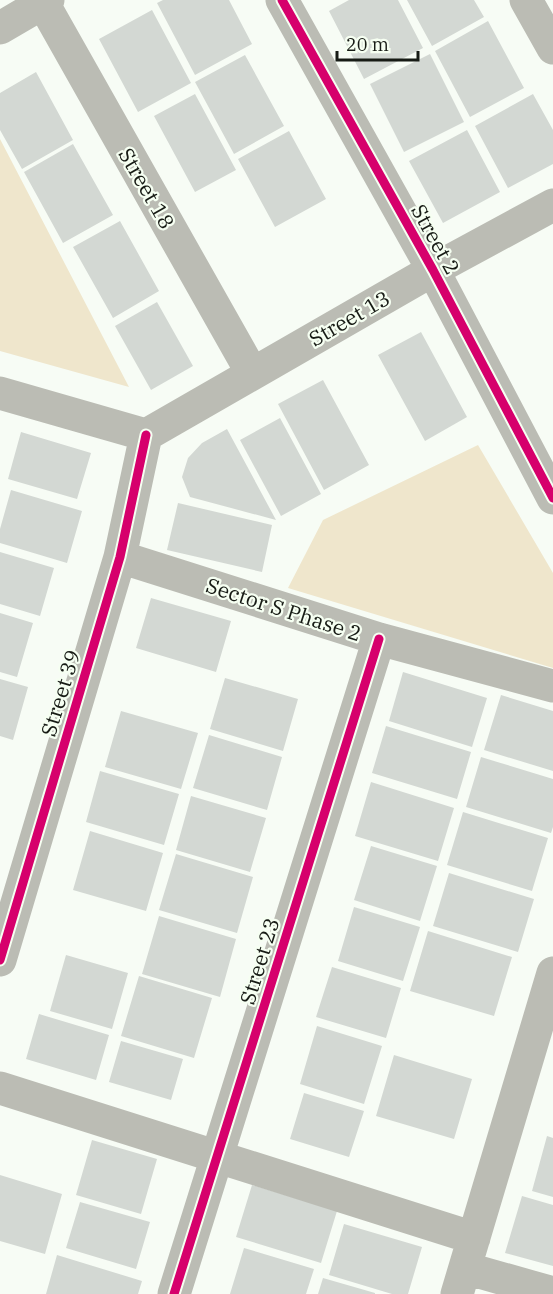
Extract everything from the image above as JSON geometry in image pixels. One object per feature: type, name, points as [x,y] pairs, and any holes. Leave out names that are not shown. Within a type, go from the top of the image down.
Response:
[{"type":"street","name":"Street 2","points":[[282,0],[433,270],[553,498]]},
{"type":"street","points":[[526,0],[553,48]]},
{"type":"street","points":[[0,28],[45,1]]},
{"type":"street","name":"Street 18","points":[[45,1],[252,373]]},
{"type":"street","name":"Street 13","points":[[146,435],[433,270],[553,205]]},
{"type":"street","points":[[0,393],[146,435]]},
{"type":"street","name":"Street 39","points":[[0,960],[120,557],[146,435]]},
{"type":"street","name":"Sector S Phase 2","points":[[120,557],[379,639],[553,686]]},
{"type":"street","name":"Street 23","points":[[174,1294],[379,639]]},
{"type":"street","points":[[465,1267],[553,973]]},
{"type":"street","points":[[0,1088],[216,1156],[465,1267],[553,1293]]},
{"type":"shaded area","points":[[0,139],[129,387],[0,351]]},
{"type":"shaded area","points":[[478,445],[553,573],[553,668],[288,588],[323,520]]},
{"type":"building","points":[[163,0],[229,0],[252,44],[195,75],[157,3]]},
{"type":"building","points":[[349,0],[398,0],[423,48],[364,79],[329,11]]},
{"type":"building","points":[[407,0],[474,0],[484,17],[432,46]]},
{"type":"building","points":[[152,10],[191,83],[138,112],[99,39]]},
{"type":"building","points":[[488,21],[524,88],[470,117],[435,51]]},
{"type":"building","points":[[430,54],[464,122],[404,152],[370,84]]},
{"type":"building","points":[[245,55],[284,126],[234,154],[195,82]]},
{"type":"building","points":[[36,72],[73,140],[22,169],[0,130],[0,93]]},
{"type":"building","points":[[195,94],[236,170],[195,192],[154,116]]},
{"type":"building","points":[[533,94],[553,130],[553,164],[508,188],[475,126]]},
{"type":"building","points":[[467,130],[500,192],[443,223],[409,161]]},
{"type":"building","points":[[289,131],[326,199],[275,227],[238,159]]},
{"type":"building","points":[[73,144],[113,215],[63,243],[24,172]]},
{"type":"building","points":[[120,221],[159,291],[113,318],[73,247]]},
{"type":"building","points":[[157,302],[193,366],[151,390],[115,326]]},
{"type":"building","points":[[421,332],[467,417],[425,441],[378,355]]},
{"type":"building","points":[[323,380],[369,465],[324,490],[278,404]]},
{"type":"building","points":[[280,418],[321,494],[281,516],[240,440]]},
{"type":"building","points":[[227,429],[276,520],[190,497],[182,477],[188,458],[202,443]]},
{"type":"building","points":[[21,432],[91,453],[77,499],[8,479]]},
{"type":"building","points":[[11,490],[82,511],[67,563],[0,543],[0,529]]},
{"type":"building","points":[[178,503],[272,525],[262,572],[167,550]]},
{"type":"building","points":[[0,552],[54,568],[40,616],[0,604]]},
{"type":"building","points":[[151,598],[231,621],[216,672],[136,648]]},
{"type":"building","points":[[0,613],[33,623],[17,677],[0,672]]},
{"type":"building","points":[[403,672],[487,698],[472,747],[389,721]]},
{"type":"building","points":[[225,678],[298,699],[283,751],[210,729]]},
{"type":"building","points":[[0,679],[28,687],[13,740],[0,736]]},
{"type":"building","points":[[501,695],[553,711],[553,771],[484,750]]},
{"type":"building","points":[[121,711],[198,733],[181,789],[105,767]]},
{"type":"building","points":[[386,726],[471,752],[457,799],[372,773]]},
{"type":"building","points":[[209,735],[282,757],[267,810],[193,788]]},
{"type":"building","points":[[481,757],[553,779],[551,833],[466,807]]},
{"type":"building","points":[[100,771],[179,794],[164,845],[86,822]]},
{"type":"building","points":[[371,782],[454,808],[438,861],[355,836]]},
{"type":"building","points":[[191,796],[266,818],[250,872],[176,850]]},
{"type":"building","points":[[463,812],[548,838],[532,891],[447,865]]},
{"type":"building","points":[[90,831],[163,853],[146,911],[73,890]]},
{"type":"building","points":[[371,846],[437,866],[420,921],[354,900]]},
{"type":"building","points":[[176,854],[253,877],[237,933],[159,910]]},
{"type":"building","points":[[449,873],[534,899],[518,952],[433,926]]},
{"type":"building","points":[[354,907],[420,927],[403,981],[338,961]]},
{"type":"building","points":[[159,916],[236,939],[220,997],[142,974]]},
{"type":"building","points":[[428,931],[512,957],[494,1016],[410,991]]},
{"type":"building","points":[[66,955],[128,973],[112,1029],[50,1011]]},
{"type":"building","points":[[332,967],[401,988],[386,1038],[316,1017]]},
{"type":"building","points":[[139,976],[212,998],[194,1058],[121,1036]]},
{"type":"building","points":[[39,1014],[109,1035],[96,1080],[26,1059]]},
{"type":"building","points":[[317,1026],[382,1046],[364,1104],[300,1084]]},
{"type":"building","points":[[121,1041],[183,1059],[171,1100],[109,1082]]},
{"type":"building","points":[[394,1055],[472,1079],[454,1139],[376,1116]]},
{"type":"building","points":[[304,1093],[364,1111],[349,1157],[290,1139]]},
{"type":"building","points":[[547,1136],[553,1138],[553,1197],[532,1191]]},
{"type":"building","points":[[92,1140],[157,1159],[141,1214],[76,1195]]},
{"type":"building","points":[[0,1175],[62,1194],[45,1254],[0,1241]]},
{"type":"building","points":[[252,1185],[337,1211],[321,1263],[236,1237]]},
{"type":"building","points":[[522,1196],[553,1205],[553,1266],[505,1253]]},
{"type":"building","points":[[80,1202],[150,1222],[136,1269],[66,1248]]},
{"type":"building","points":[[344,1224],[422,1247],[408,1294],[392,1294],[329,1275]]},
{"type":"building","points":[[244,1248],[314,1269],[306,1294],[230,1294]]},
{"type":"building","points":[[57,1255],[142,1281],[138,1294],[46,1294]]},
{"type":"building","points":[[323,1278],[375,1293],[375,1294],[318,1294]]},
{"type":"cycle path","points":[[282,0],[433,270],[553,498]]},
{"type":"cycle path","points":[[0,960],[120,557],[146,435]]},
{"type":"cycle path","points":[[174,1294],[379,639]]}]
